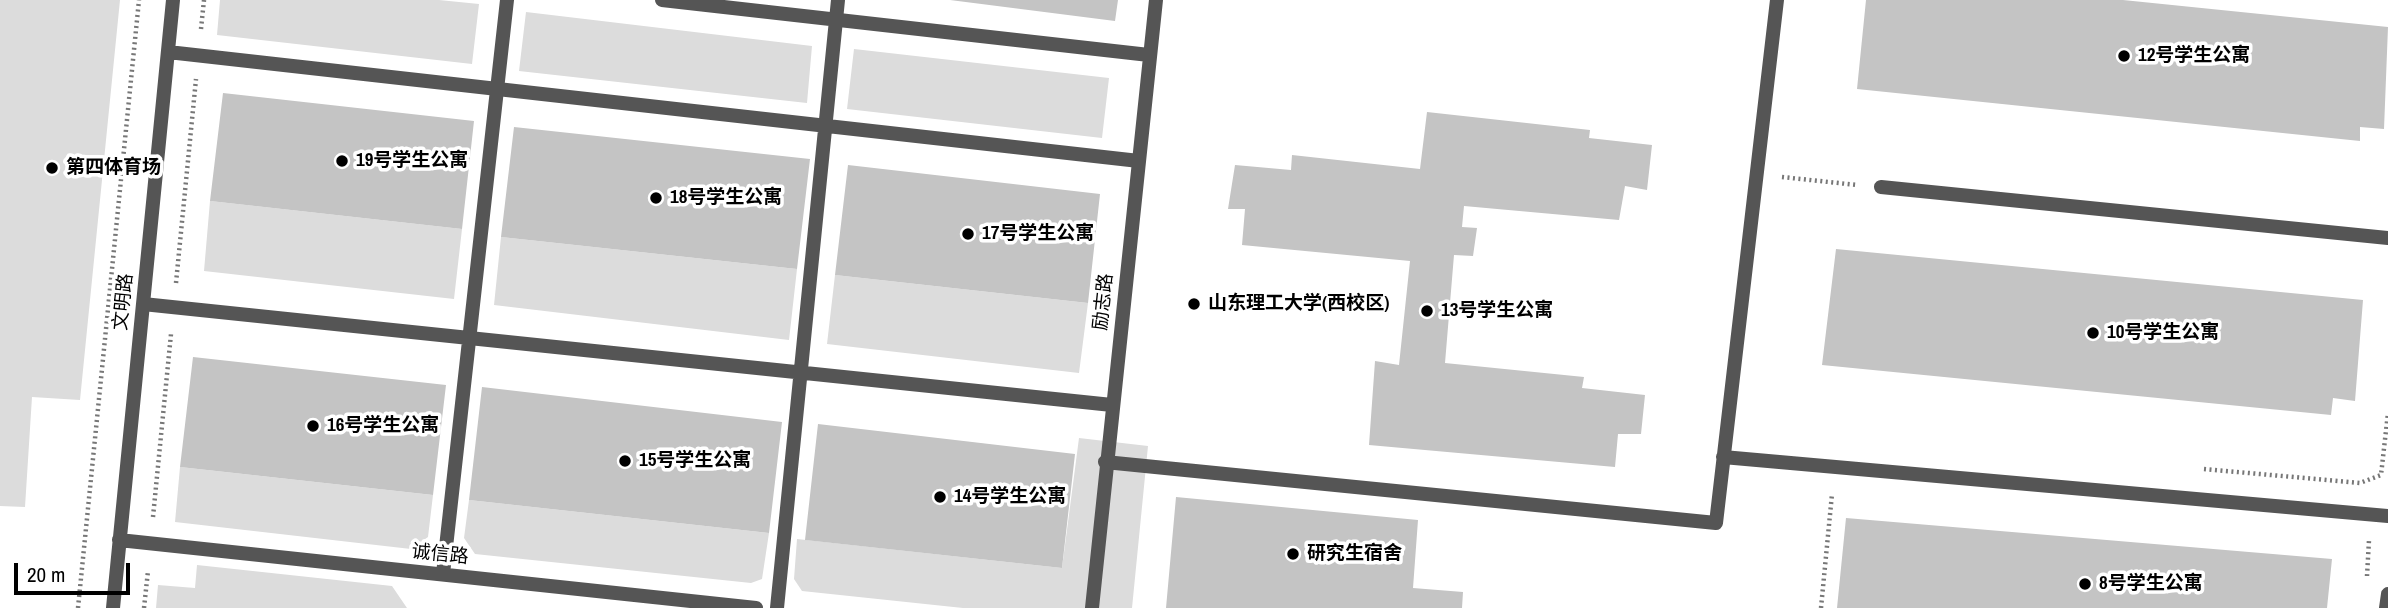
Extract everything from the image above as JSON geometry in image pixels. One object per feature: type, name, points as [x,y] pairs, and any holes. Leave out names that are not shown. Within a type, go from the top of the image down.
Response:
[{"type":"street","name":"文明路","points":[[113,608],[173,0]]},
{"type":"street","points":[[443,574],[508,0]]},
{"type":"street","points":[[662,0],[1149,55]]},
{"type":"street","points":[[777,608],[838,0]]},
{"type":"street","name":"励志路","points":[[1092,608],[1105,462],[1156,0]]},
{"type":"street","points":[[1105,462],[1716,523],[1777,0]]},
{"type":"street","points":[[168,52],[1139,161]]},
{"type":"street","points":[[1881,187],[2388,239]]},
{"type":"street","points":[[143,303],[1112,405]]},
{"type":"street","points":[[1723,457],[2388,516]]},
{"type":"street","name":"诚信路","points":[[119,540],[756,608]]},
{"type":"street","points":[[2386,608],[2388,594]]},
{"type":"path","points":[[78,608],[139,0]]},
{"type":"path","points":[[1756,174],[1881,187]]},
{"type":"path","points":[[2195,469],[2360,483],[2381,475],[2388,413]]},
{"type":"path","points":[[1821,608],[1832,489]]},
{"type":"shaded area","name":"第四体育场","points":[[0,0],[120,0],[80,400],[32,397],[25,507],[0,506]]},
{"type":"shaded area","points":[[220,0],[439,0],[479,4],[472,64],[217,35]]},
{"type":"shaded area","points":[[526,12],[812,46],[807,103],[519,71]]},
{"type":"shaded area","points":[[854,49],[1109,78],[1102,138],[847,109]]},
{"type":"shaded area","points":[[210,201],[462,229],[454,299],[204,271]]},
{"type":"shaded area","points":[[501,237],[797,269],[789,340],[494,305]]},
{"type":"shaded area","points":[[835,275],[1088,303],[1079,373],[827,344]]},
{"type":"shaded area","points":[[1079,438],[1148,446],[1132,608],[963,608],[802,591],[794,579],[797,539],[1062,568]]},
{"type":"shaded area","points":[[180,467],[433,495],[428,537],[411,549],[175,522]]},
{"type":"shaded area","points":[[469,500],[769,533],[762,579],[751,583],[475,554],[464,538]]},
{"type":"shaded area","points":[[197,565],[392,586],[407,608],[156,608],[158,585],[195,588]]},
{"type":"building","points":[[950,0],[1118,0],[1115,21]]},
{"type":"building","name":"12号学生公寓","points":[[1866,0],[2123,0],[2388,27],[2384,129],[2360,127],[2360,141],[1857,89]]},
{"type":"building","name":"19号学生公寓","points":[[223,93],[474,121],[462,229],[210,201]]},
{"type":"building","name":"13号学生公寓","points":[[1427,112],[1590,130],[1589,138],[1652,145],[1647,190],[1625,186],[1619,220],[1464,206],[1462,227],[1477,228],[1473,256],[1454,255],[1445,363],[1584,377],[1582,388],[1645,395],[1641,434],[1618,434],[1615,467],[1369,445],[1375,361],[1399,365],[1410,261],[1242,245],[1245,209],[1228,209],[1235,165],[1291,170],[1292,155],[1420,169]]},
{"type":"building","name":"18号学生公寓","points":[[514,127],[810,159],[797,269],[501,237]]},
{"type":"building","name":"17号学生公寓","points":[[848,165],[1100,194],[1088,303],[835,275]]},
{"type":"building","name":"10号学生公寓","points":[[1836,249],[2363,300],[2355,401],[2333,398],[2331,415],[1822,365]]},
{"type":"building","name":"16号学生公寓","points":[[193,357],[446,385],[433,495],[180,467]]},
{"type":"building","name":"15号学生公寓","points":[[482,387],[782,422],[769,533],[469,500]]},
{"type":"building","name":"14号学生公寓","points":[[818,424],[1075,454],[1062,568],[805,540]]},
{"type":"building","name":"研究生宿舍","points":[[1176,497],[1418,520],[1413,588],[1463,592],[1462,608],[1166,608]]},
{"type":"building","name":"8号学生公寓","points":[[1846,518],[2332,559],[2327,608],[1837,608]]},
{"type":"place","name":"12号学生公寓","points":[[2124,56]]},
{"type":"place","name":"19号学生公寓","points":[[342,161]]},
{"type":"place","name":"第四体育场","points":[[52,168]]},
{"type":"place","name":"18号学生公寓","points":[[656,198]]},
{"type":"place","name":"17号学生公寓","points":[[968,234]]},
{"type":"place","name":"山东理工大学(西校区)","points":[[1194,304]]},
{"type":"place","name":"13号学生公寓","points":[[1427,311]]},
{"type":"place","name":"10号学生公寓","points":[[2093,333]]},
{"type":"place","name":"16号学生公寓","points":[[313,426]]},
{"type":"place","name":"15号学生公寓","points":[[625,461]]},
{"type":"place","name":"14号学生公寓","points":[[940,497]]},
{"type":"place","name":"研究生宿舍","points":[[1293,554]]},
{"type":"place","name":"8号学生公寓","points":[[2085,584]]}]
